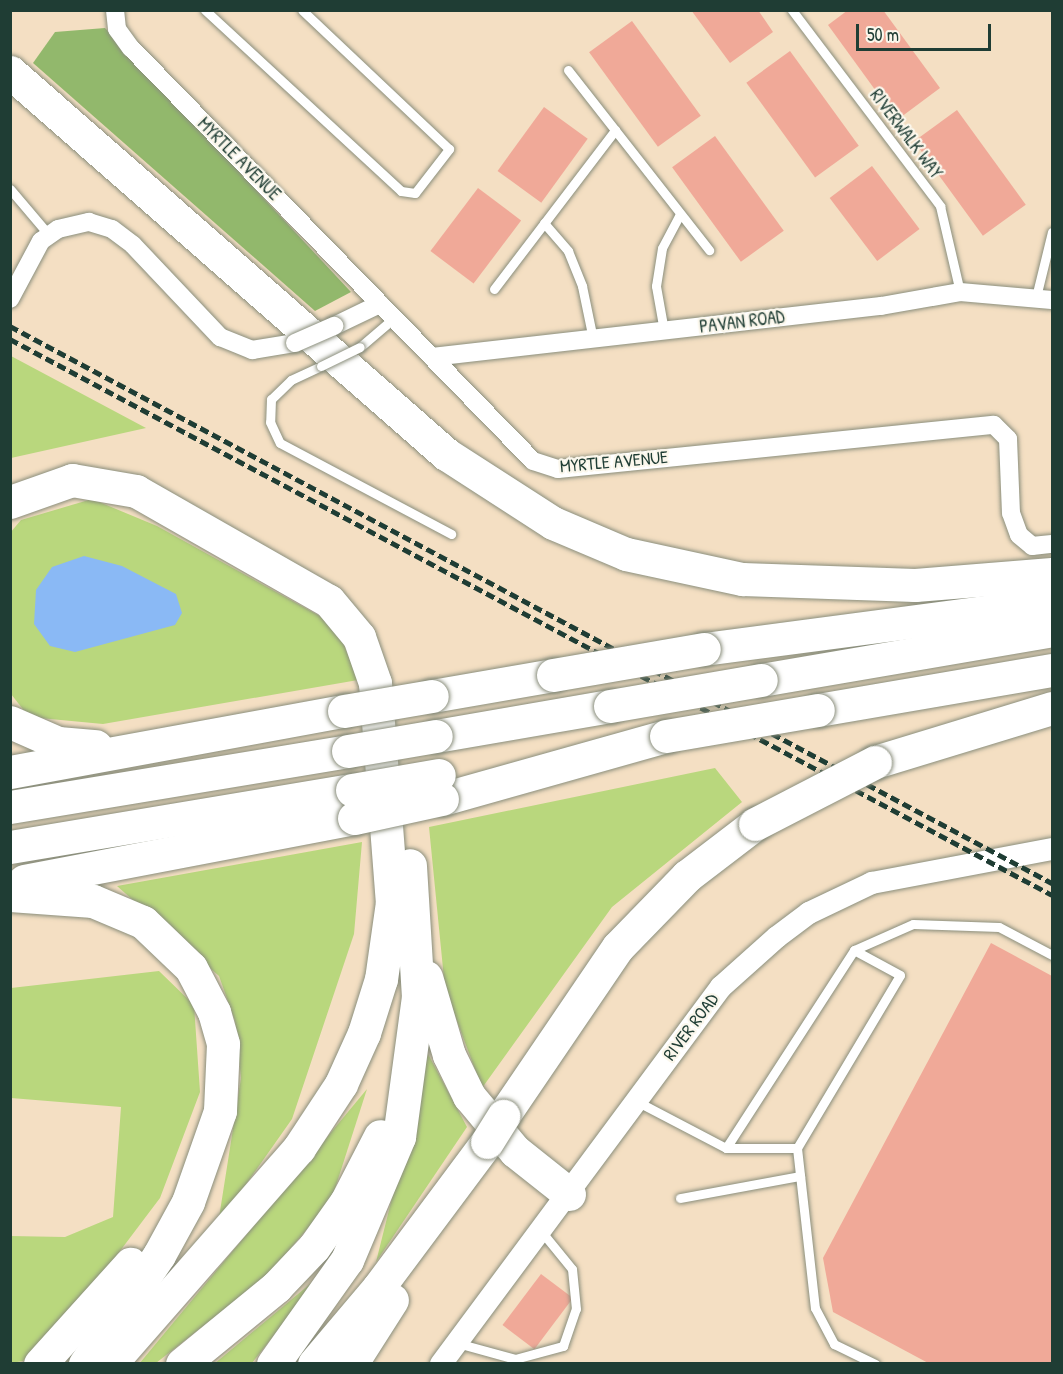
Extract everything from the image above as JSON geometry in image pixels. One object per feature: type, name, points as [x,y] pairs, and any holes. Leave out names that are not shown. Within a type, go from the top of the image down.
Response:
[{"type":"highway","points":[[10,72],[452,459],[553,523],[673,567],[773,582],[915,585],[1053,574]]},
{"type":"highway","points":[[10,478],[69,460],[132,467],[322,569],[358,600],[383,640],[394,681],[419,958],[416,1017],[405,1117],[381,1188],[336,1279],[273,1364]]},
{"type":"highway","points":[[10,502],[72,480],[136,491],[329,601],[359,637],[375,683],[392,902],[381,979],[364,1033],[340,1084],[299,1148],[110,1364]]},
{"type":"highway","points":[[10,772],[232,730],[705,649],[1053,603]]},
{"type":"highway","points":[[10,807],[1053,630]]},
{"type":"highway","points":[[10,884],[353,804],[441,787],[666,736],[1053,670]]},
{"type":"highway","points":[[314,1364],[378,1288],[495,1129],[618,947],[687,876],[755,824],[875,762],[1053,708]]},
{"type":"highway","points":[[10,722],[48,740],[80,746],[232,730]]},
{"type":"highway","points":[[10,847],[353,804]]},
{"type":"highway","points":[[10,895],[74,897],[111,906],[143,922],[180,954],[208,997],[223,1044],[222,1095],[210,1143],[170,1237],[85,1364]]},
{"type":"highway","points":[[419,958],[449,1055],[469,1096],[514,1151],[569,1194]]},
{"type":"highway","points":[[182,1364],[282,1280],[335,1219],[382,1131],[416,1017]]},
{"type":"highway","points":[[351,1364],[495,1129]]},
{"type":"highway","points":[[40,1364],[117,1282],[210,1143]]},
{"type":"street","name":"MYRTLE AVENUE","points":[[115,10],[117,29],[533,461],[558,469],[994,425],[1008,439],[1011,513],[1019,535],[1032,546],[1053,544]]},
{"type":"street","points":[[10,299],[28,260],[49,235],[78,223],[112,229],[220,337],[252,350],[295,343],[380,304]]},
{"type":"street","name":"PAVAN ROAD","points":[[432,357],[664,331],[960,292],[1044,299]]},
{"type":"street","name":"RIVER ROAD","points":[[441,1364],[721,987],[809,913],[872,883],[1053,849]]},
{"type":"lane","points":[[205,10],[401,191],[415,193],[448,149],[302,10]]},
{"type":"lane","name":"RIVERWALK WAY","points":[[792,10],[940,207],[960,292]]},
{"type":"lane","points":[[568,70],[709,250]]},
{"type":"lane","points":[[494,289],[615,130]]},
{"type":"lane","points":[[10,189],[49,235]]},
{"type":"lane","points":[[664,331],[656,286],[662,248],[681,214]]},
{"type":"lane","points":[[544,223],[568,251],[593,339]]},
{"type":"lane","points":[[1044,299],[1053,232]]},
{"type":"lane","points":[[394,318],[360,347],[291,380],[271,399],[270,422],[280,443],[451,534]]},
{"type":"lane","points":[[726,1148],[854,950],[913,924],[999,927],[1053,955]]},
{"type":"lane","points":[[854,950],[900,975],[797,1148],[814,1308],[834,1344],[875,1364]]},
{"type":"lane","points":[[636,1100],[726,1148],[797,1148]]},
{"type":"lane","points":[[680,1198],[800,1176]]},
{"type":"lane","points":[[457,1343],[514,1359],[563,1346],[576,1309],[572,1269],[541,1232]]},
{"type":"green space","points":[[105,28],[351,292],[315,311],[33,63],[55,32]]},
{"type":"green space","points":[[11,356],[146,428],[11,458]]},
{"type":"green space","points":[[92,499],[157,526],[336,625],[358,680],[103,724],[29,717],[11,694],[10,533],[21,520]]},
{"type":"green space","points":[[715,768],[742,802],[612,907],[482,1088],[445,989],[429,827]]},
{"type":"green space","points":[[362,842],[354,934],[292,1119],[218,1224],[241,1078],[235,1021],[219,976],[117,886]]},
{"type":"green space","points":[[159,971],[194,1005],[200,1092],[160,1198],[83,1300],[23,1361],[11,1363],[10,1236],[65,1237],[113,1217],[121,1107],[11,1098],[11,988]]},
{"type":"green space","points":[[428,1054],[467,1127],[376,1262]]},
{"type":"green space","points":[[367,1089],[331,1201],[266,1277],[156,1363],[139,1364]]},
{"type":"green space","points":[[322,1274],[252,1363],[214,1364]]},
{"type":"water","points":[[84,556],[122,566],[176,594],[182,613],[175,625],[75,652],[50,646],[34,624],[36,590],[52,567]]},
{"type":"building","points":[[691,10],[758,10],[773,32],[730,63]]},
{"type":"building","points":[[848,10],[883,10],[940,88],[897,120],[828,25]]},
{"type":"building","points":[[632,21],[701,116],[658,147],[589,52]]},
{"type":"building","points":[[790,51],[859,146],[815,177],[746,83]]},
{"type":"building","points":[[544,107],[588,139],[541,203],[498,171]]},
{"type":"building","points":[[957,110],[1026,205],[983,236],[914,141]]},
{"type":"building","points":[[715,136],[784,231],[741,262],[672,167]]},
{"type":"building","points":[[872,166],[920,229],[877,261],[830,198]]},
{"type":"building","points":[[478,188],[521,220],[474,284],[430,251]]},
{"type":"building","points":[[991,943],[1052,976],[1052,1364],[930,1364],[833,1312],[823,1258]]},
{"type":"building","points":[[541,1274],[573,1298],[534,1349],[502,1325]]},
{"type":"railway","points":[[10,326],[1052,883]]},
{"type":"railway","points":[[10,339],[1052,895]]}]
